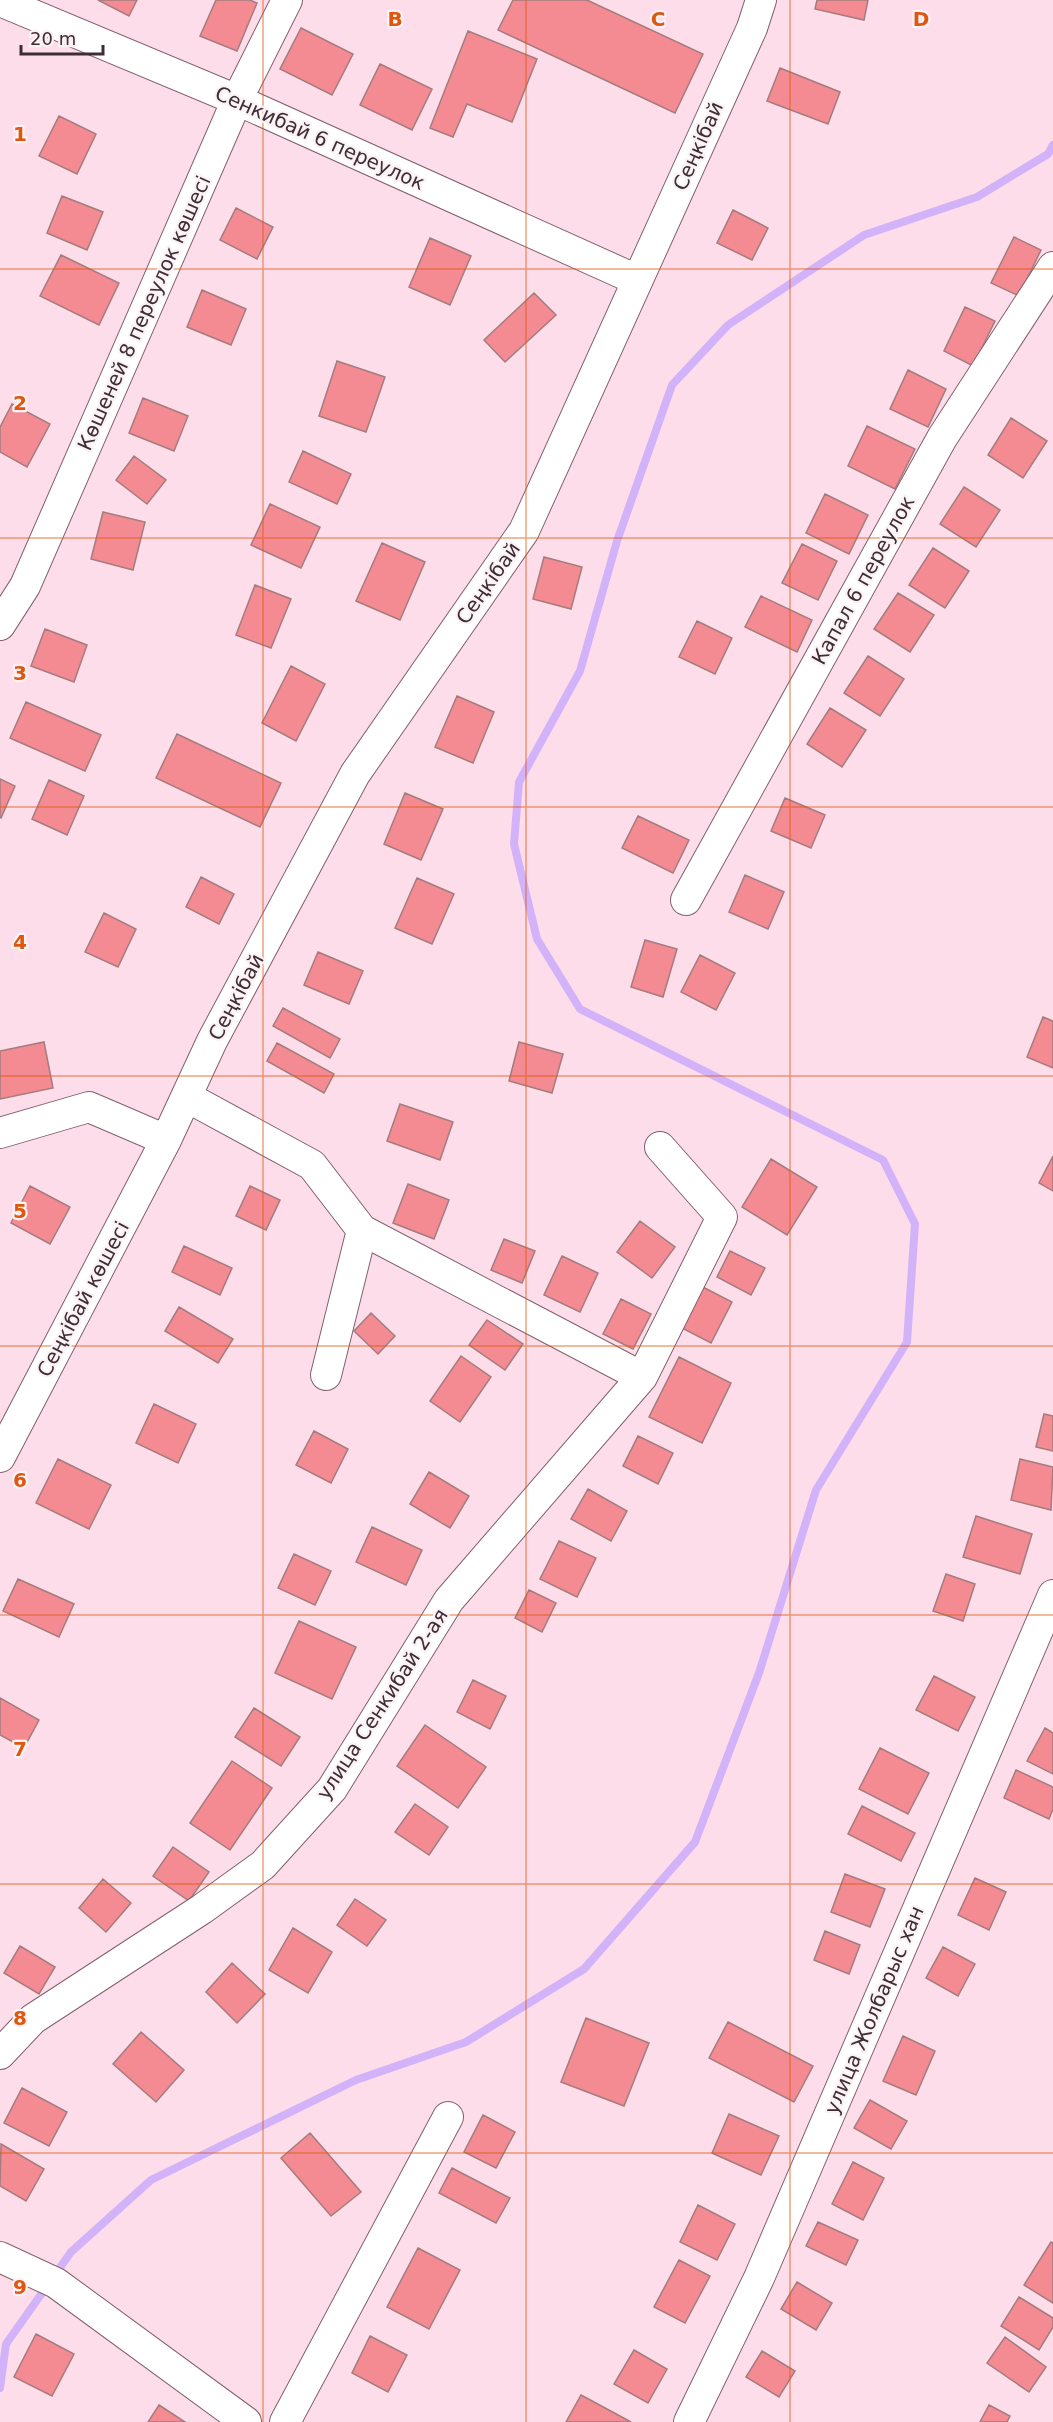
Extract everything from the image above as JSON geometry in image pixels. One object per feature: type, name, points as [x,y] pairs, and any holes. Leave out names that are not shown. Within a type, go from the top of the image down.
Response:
[{"type":"street","name":"Көшеней 8 переулок көшесі","points":[[0,625],[25,586],[237,100],[287,0]]},
{"type":"street","name":"Сеңкібай","points":[[166,1140],[212,1041],[355,774],[524,531],[752,28],[761,0]]},
{"type":"street","name":"Сенкибай 6 переулок","points":[[0,1],[237,100],[637,280]]},
{"type":"street","name":"Капал 6 переулок","points":[[686,900],[942,438],[1053,267]]},
{"type":"street","points":[[187,1097],[312,1165],[362,1230],[642,1377]]},
{"type":"street","points":[[0,1133],[89,1107],[166,1140]]},
{"type":"street","name":"Сеңкібай көшесі","points":[[0,1457],[166,1140]]},
{"type":"street","name":"улица Сенкибай 2-ая","points":[[0,2054],[33,2019],[202,1910],[263,1864],[332,1788],[449,1600],[642,1377],[722,1217],[660,1147]]},
{"type":"street","points":[[326,1375],[362,1230]]},
{"type":"street","name":"улица Жолбарыс хан","points":[[689,2422],[759,2278],[1053,1595]]},
{"type":"street","points":[[285,2422],[448,2117]]},
{"type":"street","points":[[0,2257],[56,2283],[246,2422]]},
{"type":"building","points":[[98,0],[137,0],[129,16]]},
{"type":"building","points":[[216,0],[250,0],[257,3],[237,51],[200,36]]},
{"type":"building","points":[[513,0],[587,0],[703,54],[675,113],[498,30]]},
{"type":"building","points":[[817,0],[868,0],[864,20],[815,9]]},
{"type":"building","points":[[301,28],[353,54],[332,95],[280,69]]},
{"type":"building","points":[[468,31],[537,59],[512,122],[467,104],[453,137],[430,128]]},
{"type":"building","points":[[380,64],[432,89],[412,130],[360,105]]},
{"type":"building","points":[[780,68],[840,92],[828,124],[767,101]]},
{"type":"building","points":[[59,116],[96,134],[77,174],[39,156]]},
{"type":"building","points":[[62,196],[103,212],[87,250],[47,233]]},
{"type":"building","points":[[236,208],[273,227],[257,259],[220,240]]},
{"type":"building","points":[[733,210],[768,228],[752,260],[717,243]]},
{"type":"building","points":[[1014,237],[1041,250],[1019,296],[991,283]]},
{"type":"building","points":[[430,238],[471,256],[450,305],[409,287]]},
{"type":"building","points":[[61,255],[119,283],[99,325],[40,296]]},
{"type":"building","points":[[202,290],[246,309],[231,345],[187,327]]},
{"type":"building","points":[[534,293],[556,315],[505,362],[484,340]]},
{"type":"building","points":[[965,307],[995,321],[973,366],[944,351]]},
{"type":"building","points":[[337,361],[385,377],[366,432],[319,416]]},
{"type":"building","points":[[908,370],[946,389],[928,427],[890,409]]},
{"type":"building","points":[[143,398],[188,416],[174,451],[129,433]]},
{"type":"building","points":[[12,404],[50,424],[27,467],[0,452],[0,427]]},
{"type":"building","points":[[1011,418],[1047,441],[1023,478],[988,455]]},
{"type":"building","points":[[867,426],[915,449],[895,489],[848,466]]},
{"type":"building","points":[[303,451],[351,474],[337,504],[289,482]]},
{"type":"building","points":[[134,456],[166,480],[147,504],[116,480]]},
{"type":"building","points":[[964,487],[1000,510],[976,547],[940,524]]},
{"type":"building","points":[[825,494],[868,515],[849,554],[806,533]]},
{"type":"building","points":[[270,504],[320,527],[301,568],[251,545]]},
{"type":"building","points":[[103,512],[145,522],[133,570],[91,559]]},
{"type":"building","points":[[382,543],[425,562],[400,620],[356,601]]},
{"type":"building","points":[[802,544],[837,561],[818,600],[782,583]]},
{"type":"building","points":[[933,548],[969,571],[945,608],[909,585]]},
{"type":"building","points":[[544,557],[582,567],[571,609],[533,599]]},
{"type":"building","points":[[255,585],[291,599],[271,648],[236,635]]},
{"type":"building","points":[[898,593],[934,615],[910,652],[874,629]]},
{"type":"building","points":[[761,596],[812,620],[797,652],[745,627]]},
{"type":"building","points":[[697,621],[732,638],[715,674],[679,657]]},
{"type":"building","points":[[45,629],[87,645],[74,682],[31,666]]},
{"type":"building","points":[[868,656],[904,679],[880,716],[844,693]]},
{"type":"building","points":[[291,666],[325,684],[296,741],[262,723]]},
{"type":"building","points":[[457,696],[494,712],[473,763],[435,747]]},
{"type":"building","points":[[26,702],[101,735],[85,771],[10,738]]},
{"type":"building","points":[[830,708],[866,730],[842,767],[807,744]]},
{"type":"building","points":[[177,734],[281,783],[260,827],[156,778]]},
{"type":"building","points":[[0,779],[15,786],[1,818],[0,817]]},
{"type":"building","points":[[49,780],[84,796],[67,835],[32,819]]},
{"type":"building","points":[[405,793],[443,809],[421,860],[384,844]]},
{"type":"building","points":[[785,798],[825,815],[811,848],[771,831]]},
{"type":"building","points":[[638,816],[689,840],[673,873],[622,848]]},
{"type":"building","points":[[745,875],[784,892],[768,929],[729,912]]},
{"type":"building","points":[[201,877],[234,894],[219,924],[186,907]]},
{"type":"building","points":[[417,878],[454,894],[432,944],[395,928]]},
{"type":"building","points":[[104,913],[136,929],[118,967],[85,952]]},
{"type":"building","points":[[645,940],[677,949],[663,997],[631,987]]},
{"type":"building","points":[[318,952],[363,971],[349,1004],[304,985]]},
{"type":"building","points":[[700,955],[735,973],[716,1010],[681,992]]},
{"type":"building","points":[[283,1008],[340,1039],[330,1058],[273,1026]]},
{"type":"building","points":[[1043,1017],[1053,1021],[1053,1068],[1027,1057]]},
{"type":"building","points":[[44,1042],[53,1088],[0,1099],[0,1051]]},
{"type":"building","points":[[519,1042],[563,1054],[552,1093],[509,1081]]},
{"type":"building","points":[[277,1043],[334,1074],[324,1093],[267,1061]]},
{"type":"building","points":[[400,1104],[453,1122],[440,1160],[387,1141]]},
{"type":"building","points":[[1053,1156],[1053,1191],[1039,1183]]},
{"type":"building","points":[[771,1159],[817,1187],[787,1235],[742,1207]]},
{"type":"building","points":[[408,1184],[449,1200],[434,1239],[393,1223]]},
{"type":"building","points":[[30,1186],[70,1207],[50,1244],[11,1223]]},
{"type":"building","points":[[250,1186],[280,1200],[266,1230],[236,1216]]},
{"type":"building","points":[[640,1221],[675,1247],[652,1278],[617,1252]]},
{"type":"building","points":[[504,1239],[535,1251],[522,1283],[491,1270]]},
{"type":"building","points":[[184,1246],[232,1268],[220,1295],[172,1272]]},
{"type":"building","points":[[730,1251],[765,1268],[751,1295],[717,1277]]},
{"type":"building","points":[[562,1256],[598,1273],[580,1312],[544,1295]]},
{"type":"building","points":[[699,1285],[732,1302],[711,1343],[678,1326]]},
{"type":"building","points":[[621,1299],[651,1314],[633,1349],[603,1334]]},
{"type":"building","points":[[179,1307],[233,1339],[218,1363],[165,1331]]},
{"type":"building","points":[[371,1313],[395,1336],[378,1354],[354,1331]]},
{"type":"building","points":[[487,1320],[523,1344],[505,1370],[469,1345]]},
{"type":"building","points":[[461,1356],[491,1377],[460,1422],[430,1401]]},
{"type":"building","points":[[679,1357],[731,1383],[702,1443],[649,1417]]},
{"type":"building","points":[[154,1404],[196,1424],[178,1463],[136,1443]]},
{"type":"building","points":[[1044,1414],[1053,1416],[1053,1451],[1036,1447]]},
{"type":"building","points":[[314,1431],[348,1449],[331,1483],[296,1465]]},
{"type":"building","points":[[638,1436],[673,1453],[658,1484],[623,1466]]},
{"type":"building","points":[[58,1459],[111,1485],[89,1529],[36,1503]]},
{"type":"building","points":[[1020,1459],[1053,1467],[1051,1510],[1011,1500]]},
{"type":"building","points":[[429,1472],[469,1496],[450,1528],[410,1504]]},
{"type":"building","points":[[588,1489],[627,1511],[611,1541],[571,1519]]},
{"type":"building","points":[[976,1516],[1032,1534],[1020,1574],[963,1557]]},
{"type":"building","points":[[372,1527],[422,1550],[406,1585],[356,1562]]},
{"type":"building","points":[[559,1541],[596,1558],[577,1597],[540,1579]]},
{"type":"building","points":[[294,1554],[331,1571],[315,1605],[278,1588]]},
{"type":"building","points":[[946,1574],[975,1584],[963,1621],[933,1611]]},
{"type":"building","points":[[18,1579],[74,1604],[59,1637],[3,1611]]},
{"type":"building","points":[[529,1590],[556,1603],[542,1632],[515,1618]]},
{"type":"building","points":[[299,1621],[356,1647],[332,1699],[275,1673]]},
{"type":"building","points":[[934,1676],[975,1697],[958,1731],[916,1710]]},
{"type":"building","points":[[473,1680],[506,1696],[490,1729],[457,1712]]},
{"type":"building","points":[[0,1698],[39,1720],[24,1748],[0,1735]]},
{"type":"building","points":[[254,1708],[300,1737],[281,1766],[235,1737]]},
{"type":"building","points":[[425,1725],[486,1767],[458,1808],[397,1766]]},
{"type":"building","points":[[1045,1728],[1053,1733],[1053,1774],[1027,1761]]},
{"type":"building","points":[[880,1748],[929,1773],[908,1814],[859,1789]]},
{"type":"building","points":[[232,1761],[272,1788],[230,1850],[190,1823]]},
{"type":"building","points":[[1016,1770],[1053,1787],[1053,1809],[1049,1819],[1004,1798]]},
{"type":"building","points":[[415,1804],[448,1827],[429,1855],[395,1832]]},
{"type":"building","points":[[862,1806],[915,1833],[901,1861],[848,1834]]},
{"type":"building","points":[[173,1847],[209,1872],[189,1901],[153,1876]]},
{"type":"building","points":[[845,1874],[885,1889],[870,1927],[831,1912]]},
{"type":"building","points":[[975,1878],[1006,1892],[989,1930],[958,1915]]},
{"type":"building","points":[[103,1879],[131,1903],[106,1932],[79,1908]]},
{"type":"building","points":[[355,1899],[386,1920],[367,1946],[337,1925]]},
{"type":"building","points":[[293,1928],[332,1952],[308,1993],[269,1970]]},
{"type":"building","points":[[825,1931],[860,1945],[849,1974],[814,1960]]},
{"type":"building","points":[[20,1946],[55,1967],[39,1994],[4,1973]]},
{"type":"building","points":[[943,1947],[975,1964],[958,1996],[926,1978]]},
{"type":"building","points":[[232,1963],[265,1994],[237,2023],[206,1992]]},
{"type":"building","points":[[586,2018],[649,2043],[624,2106],[561,2082]]},
{"type":"building","points":[[728,2022],[813,2066],[794,2102],[709,2058]]},
{"type":"building","points":[[141,2032],[184,2070],[156,2102],[113,2064]]},
{"type":"building","points":[[903,2036],[935,2051],[916,2095],[883,2081]]},
{"type":"building","points":[[22,2088],[67,2112],[49,2146],[4,2123]]},
{"type":"building","points":[[870,2100],[907,2121],[891,2149],[854,2128]]},
{"type":"building","points":[[729,2114],[779,2136],[761,2175],[712,2153]]},
{"type":"building","points":[[483,2115],[515,2132],[496,2168],[464,2152]]},
{"type":"building","points":[[310,2133],[361,2192],[331,2216],[281,2158]]},
{"type":"building","points":[[1,2144],[44,2169],[26,2201],[0,2186]]},
{"type":"building","points":[[853,2162],[884,2178],[863,2220],[832,2204]]},
{"type":"building","points":[[452,2168],[510,2198],[496,2223],[439,2193]]},
{"type":"building","points":[[698,2205],[735,2224],[717,2260],[680,2242]]},
{"type":"building","points":[[818,2222],[858,2240],[846,2265],[806,2246]]},
{"type":"building","points":[[1051,2242],[1053,2243],[1053,2303],[1024,2285]]},
{"type":"building","points":[[418,2248],[460,2270],[429,2329],[387,2307]]},
{"type":"building","points":[[679,2260],[710,2276],[685,2323],[654,2307]]},
{"type":"building","points":[[797,2282],[832,2303],[816,2330],[781,2309]]},
{"type":"building","points":[[1019,2297],[1053,2318],[1053,2327],[1039,2350],[1001,2326]]},
{"type":"building","points":[[36,2334],[74,2354],[52,2396],[14,2377]]},
{"type":"building","points":[[370,2336],[407,2355],[388,2392],[352,2373]]},
{"type":"building","points":[[1005,2337],[1046,2367],[1029,2392],[987,2363]]},
{"type":"building","points":[[634,2350],[667,2369],[648,2403],[614,2384]]},
{"type":"building","points":[[762,2351],[795,2371],[779,2397],[746,2377]]},
{"type":"building","points":[[581,2395],[631,2422],[566,2422]]},
{"type":"building","points":[[159,2405],[185,2422],[148,2422]]},
{"type":"building","points":[[989,2405],[1010,2416],[1007,2422],[980,2422]]},
{"type":"waterway","points":[[0,2388],[6,2344],[71,2252],[151,2180],[356,2080],[466,2042],[584,1969],[695,1842],[759,1673],[816,1490],[907,1342],[915,1224],[883,1160],[580,1009],[537,939],[514,844],[519,782],[580,671],[617,541],[672,385],[728,325],[864,235],[977,197],[1048,154],[1053,145]]}]
